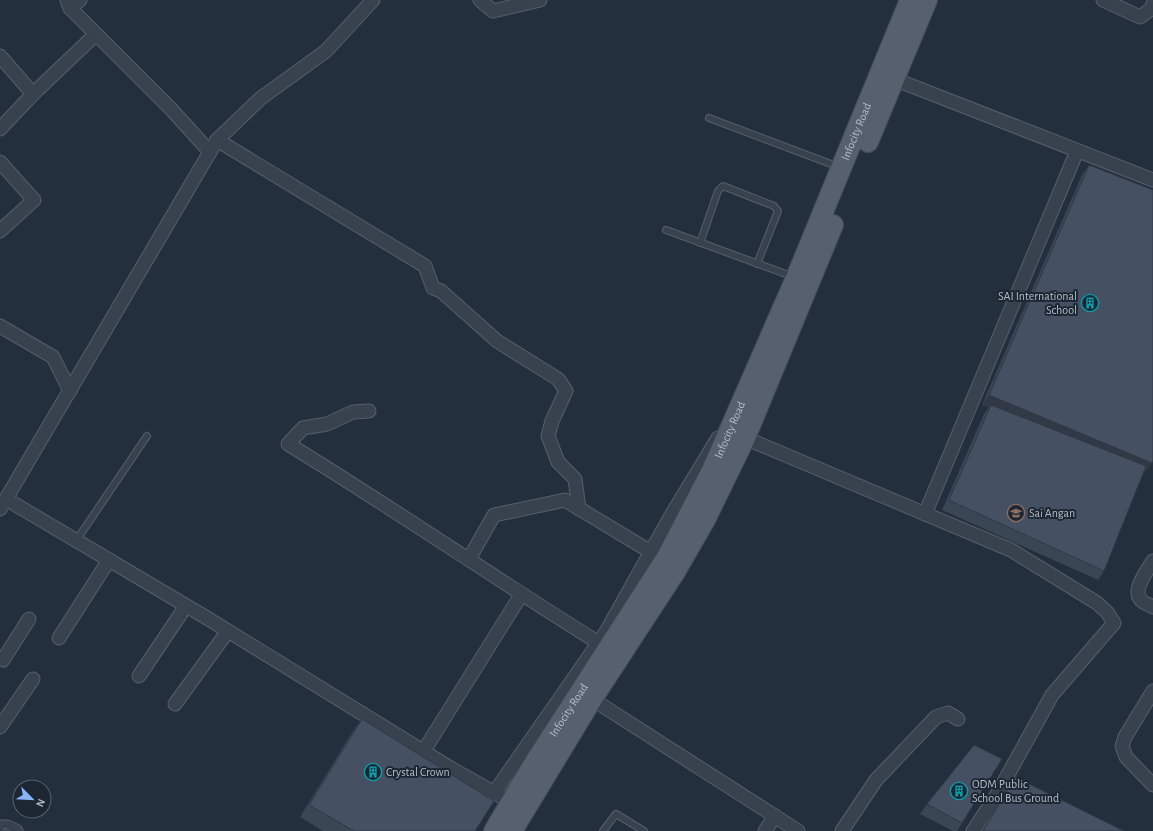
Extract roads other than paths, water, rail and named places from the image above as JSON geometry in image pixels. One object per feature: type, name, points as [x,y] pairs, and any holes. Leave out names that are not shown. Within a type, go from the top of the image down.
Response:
[{"type":"main road","name":"Infocity Road","points":[[782,329],[796,278],[910,0]]},
{"type":"main road","name":"Infocity Road","points":[[512,831],[592,699],[683,529],[739,432],[782,329],[894,79],[927,0]]},
{"type":"main road","name":"Infocity Road","points":[[494,831],[503,797],[638,615]]},
{"type":"street","points":[[373,0],[326,51],[261,98],[217,140],[3,504],[76,541],[109,560],[228,631],[423,752],[503,797]]},
{"type":"street","points":[[480,0],[493,11],[540,0]]},
{"type":"street","points":[[1102,0],[1140,16],[1151,9],[1153,4]]},
{"type":"street","points":[[72,3],[96,34],[171,109],[210,152]]},
{"type":"street","points":[[0,129],[33,94],[96,34]]},
{"type":"street","points":[[0,56],[33,94]]},
{"type":"street","points":[[894,79],[1153,180]]},
{"type":"street","points":[[217,140],[425,266],[433,288],[441,291],[497,341],[558,379],[566,391],[552,421],[548,436],[558,462],[575,479],[579,509]]},
{"type":"street","points":[[925,514],[1077,151]]},
{"type":"street","points":[[0,162],[34,200],[0,231]]},
{"type":"street","points":[[0,326],[53,357],[70,391]]},
{"type":"street","points":[[369,411],[353,412],[327,424],[303,428],[288,444],[382,502],[521,595],[599,643]]},
{"type":"street","points":[[485,831],[503,797],[599,643],[718,438],[739,432],[925,514],[1011,550],[1097,603],[1107,612],[1114,623],[1052,696],[995,798],[972,831]]},
{"type":"street","points":[[469,559],[494,514],[565,500],[651,552]]},
{"type":"street","points":[[59,638],[109,560]]},
{"type":"street","points":[[1153,561],[1139,586],[1138,593],[1141,600],[1153,607]]},
{"type":"street","points":[[423,752],[521,595]]},
{"type":"street","points":[[139,676],[186,606]]},
{"type":"street","points":[[0,658],[3,660],[29,619]]},
{"type":"street","points":[[175,704],[228,631]]},
{"type":"street","points":[[0,727],[33,679]]},
{"type":"street","points":[[1153,691],[1125,737],[1122,746],[1126,757],[1153,785]]},
{"type":"street","points":[[592,699],[798,831]]},
{"type":"street","points":[[842,831],[876,780],[936,717],[948,713],[958,719]]},
{"type":"street","points":[[765,831],[774,816]]},
{"type":"street","points":[[0,827],[7,827],[16,831]]},
{"type":"lane","points":[[710,118],[842,168]]},
{"type":"lane","points":[[700,243],[718,191],[723,186],[774,206],[778,211],[757,264]]},
{"type":"lane","points":[[666,230],[796,278]]},
{"type":"lane","points":[[76,541],[147,436]]},
{"type":"lane","points":[[603,831],[616,814],[644,831]]},
{"type":"place","name":"SAI International School","points":[[1090,303]]},
{"type":"place","name":"Sai Angan","points":[[1016,513]]},
{"type":"place","name":"Crystal Crown","points":[[373,772]]},
{"type":"place","name":"ODM Public School Bus Ground","points":[[959,791]]}]
